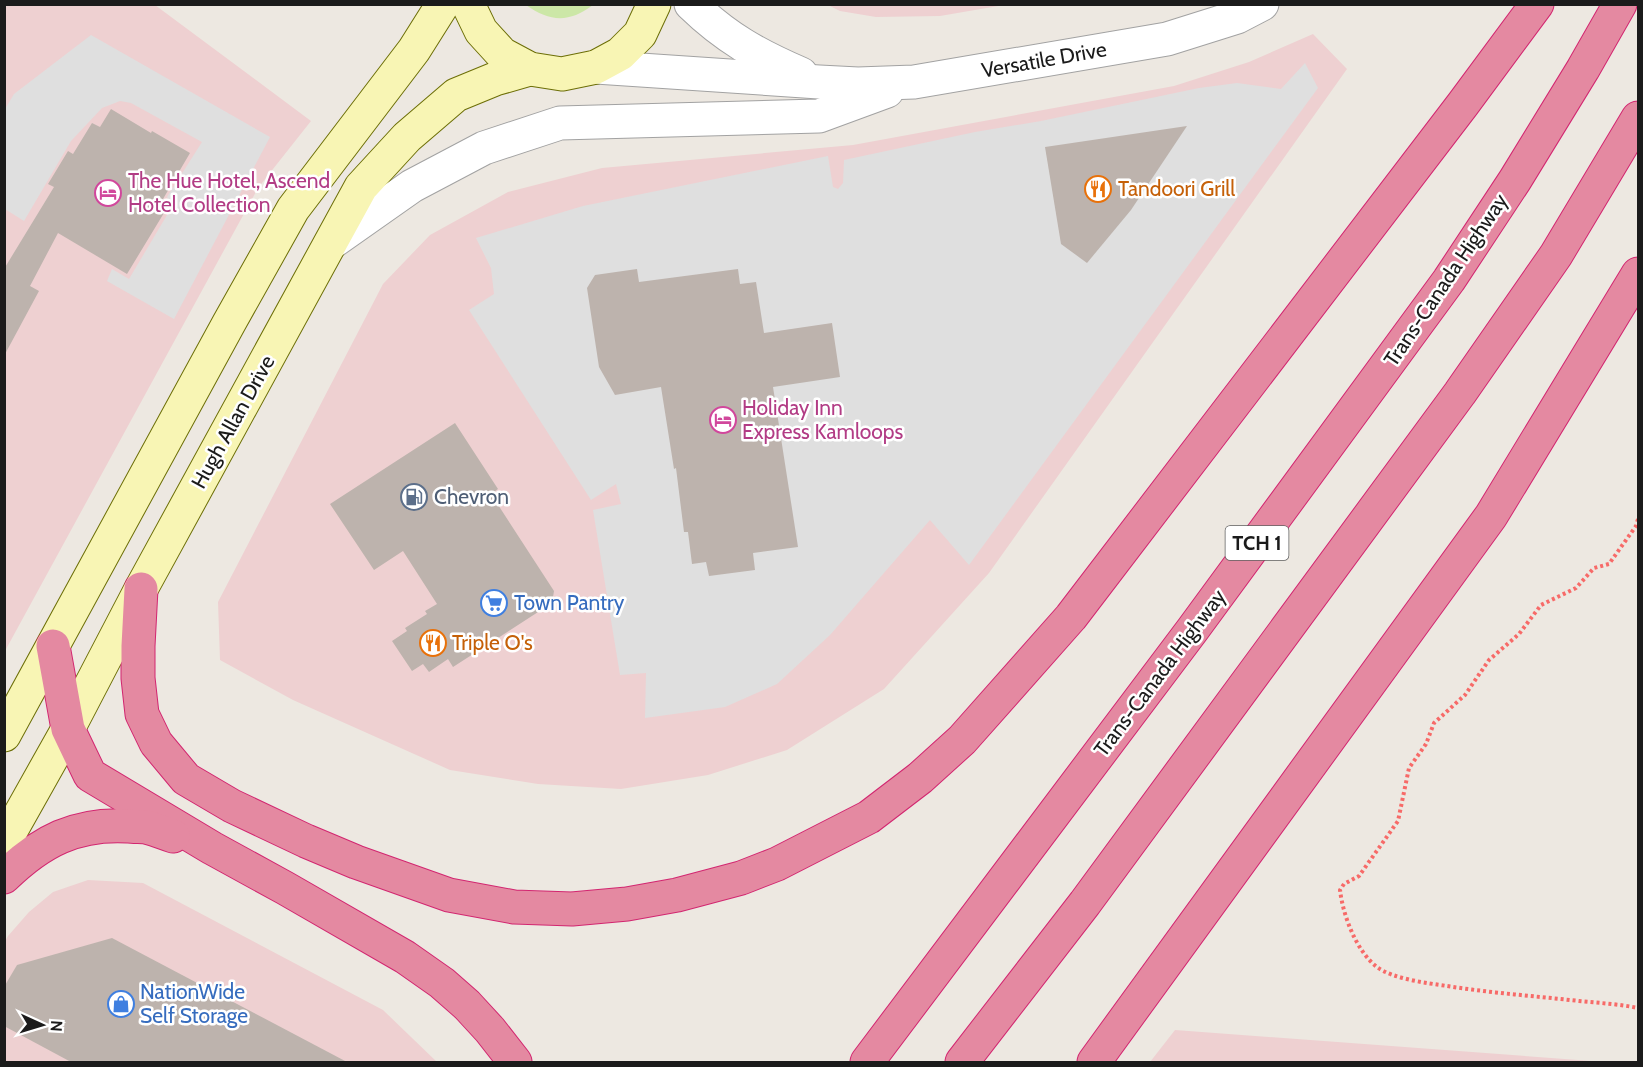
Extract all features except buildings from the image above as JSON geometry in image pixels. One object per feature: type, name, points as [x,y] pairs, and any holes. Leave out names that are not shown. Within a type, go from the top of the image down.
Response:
[{"type":"highway","points":[[141,589],[138,678],[142,714],[156,743],[186,779],[232,806],[306,841],[356,862],[449,895],[514,907],[572,909],[627,904],[677,895],[741,878],[777,864],[869,817],[920,778],[970,731],[1071,617],[1537,4]]},
{"type":"highway","name":"Trans-Canada Highway","points":[[867,1062],[1200,620],[1449,280],[1521,170],[1620,4]]},
{"type":"highway","points":[[962,1062],[1085,903],[1460,393],[1556,255],[1638,118]]},
{"type":"highway","points":[[1094,1062],[1491,516],[1638,274]]},
{"type":"highway","points":[[53,646],[68,729],[90,776],[405,957],[442,983],[467,1005],[515,1062]]},
{"type":"highway","points":[[4,877],[19,862],[46,843],[76,830],[114,825],[145,827],[212,848]]},
{"type":"main road","points":[[4,735],[293,209],[414,50],[443,4]]},
{"type":"main road","points":[[468,4],[481,31],[502,54],[530,69],[562,74],[596,67],[620,54],[640,34],[654,4]]},
{"type":"main road","name":"Hugh Allan Drive","points":[[4,843],[361,187],[408,137],[456,95],[495,79],[530,69]]},
{"type":"street","name":"Versatile Drive","points":[[691,4],[707,20],[742,46],[819,82]]},
{"type":"street","name":"Versatile Drive","points":[[596,67],[858,84],[914,82],[1167,39],[1237,17],[1262,4]]},
{"type":"street","points":[[331,243],[412,186],[474,153],[560,123],[819,116],[914,82]]},
{"type":"path","points":[[1638,519],[1636,526],[1609,564],[1594,568],[1576,588],[1541,605],[1519,634],[1489,660],[1465,695],[1434,723],[1426,744],[1409,768],[1398,821],[1359,876],[1344,884],[1340,890],[1352,934],[1378,968],[1396,976],[1485,992],[1638,1008]]},
{"type":"shaded area","points":[[5,5],[155,5],[311,121],[258,188],[5,651]]},
{"type":"shaded area","points":[[828,5],[1004,5],[940,16],[876,17],[840,11]]},
{"type":"shaded area","points":[[1313,34],[1347,69],[989,573],[884,689],[787,750],[708,775],[621,789],[538,784],[450,770],[293,700],[220,660],[218,602],[383,284],[430,235],[508,192],[602,168],[853,145],[1174,86],[1249,62]]},
{"type":"shaded area","points":[[91,35],[270,137],[174,319],[107,281],[112,269],[129,279],[173,205],[167,197],[202,142],[131,103],[120,101],[102,108],[71,141],[24,221],[5,209],[5,109],[14,94]]},
{"type":"shaded area","points":[[1305,63],[1318,88],[969,565],[930,520],[830,635],[777,684],[725,707],[645,718],[646,673],[620,675],[593,510],[621,504],[616,484],[591,500],[469,310],[494,294],[491,268],[476,238],[583,206],[828,156],[833,187],[838,189],[843,183],[844,160],[1199,88],[1237,83],[1281,89]]},
{"type":"shaded area","points":[[88,880],[143,883],[383,1010],[437,1062],[5,1062],[4,943],[29,912],[53,892]]},
{"type":"shaded area","points":[[1175,1030],[1605,1062],[1150,1062]]},
{"type":"green space","points":[[526,5],[593,5],[576,15],[559,18],[543,15]]},
{"type":"place","name":"Tandoori Grill","points":[[1098,189]]},
{"type":"place","name":"The Hue Hotel, Ascend Hotel Collection","points":[[108,193]]},
{"type":"place","name":"Holiday Inn Express Kamloops","points":[[723,420]]},
{"type":"place","name":"Chevron","points":[[414,497]]},
{"type":"place","name":"Town Pantry","points":[[494,603]]},
{"type":"place","name":"Triple O's","points":[[433,643]]},
{"type":"place","name":"NationWide Self Storage","points":[[121,1004]]}]
